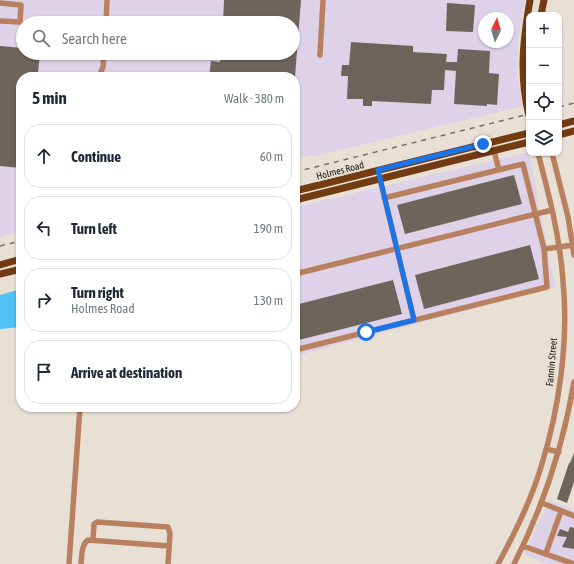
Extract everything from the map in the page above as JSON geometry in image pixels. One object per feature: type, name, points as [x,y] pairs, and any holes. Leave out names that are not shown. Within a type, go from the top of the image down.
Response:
[{"type":"main road","points":[[529,12],[530,0]]},
{"type":"main road","points":[[542,12],[544,0]]},
{"type":"main road","points":[[526,47],[523,82],[526,99]]},
{"type":"main road","points":[[562,124],[574,121]]},
{"type":"main road","points":[[562,134],[574,131]]},
{"type":"main road","name":"Holmes Road","points":[[300,190],[526,134]]},
{"type":"main road","name":"Holmes Road","points":[[300,199],[526,143]]},
{"type":"main road","points":[[378,170],[380,179]]},
{"type":"main road","points":[[0,264],[16,260]]},
{"type":"main road","points":[[0,274],[16,270]]},
{"type":"street","points":[[106,16],[107,0]]},
{"type":"street","points":[[320,55],[323,0]]},
{"type":"street","points":[[0,3],[21,5],[20,16]]},
{"type":"street","points":[[0,21],[16,22]]},
{"type":"street","points":[[101,72],[104,60]]},
{"type":"street","points":[[494,151],[499,170]]},
{"type":"street","name":"Fannin Street","points":[[498,564],[518,526],[541,468],[557,401],[564,342],[564,282],[560,247],[539,156]]},
{"type":"street","points":[[553,156],[568,217],[574,255]]},
{"type":"street","points":[[300,349],[547,286],[544,249],[523,164],[384,198]]},
{"type":"street","points":[[380,179],[414,320]]},
{"type":"street","points":[[300,273],[552,210]]},
{"type":"street","points":[[544,249],[573,245]]},
{"type":"street","points":[[514,564],[542,504],[566,428],[574,382]]},
{"type":"street","points":[[68,564],[80,412]]},
{"type":"street","points":[[546,449],[559,452]]},
{"type":"street","points":[[542,504],[574,516]]},
{"type":"street","points":[[546,553],[561,511]]},
{"type":"street","points":[[93,540],[94,524],[97,522],[165,526],[168,527],[169,530],[168,564]]},
{"type":"street","points":[[81,564],[82,549],[85,542],[88,540],[169,546]]},
{"type":"street","points":[[523,546],[574,564]]},
{"type":"shaded area","points":[[0,0],[525,0],[518,42],[517,74],[523,106],[315,156],[312,155],[300,158],[300,72],[16,72],[16,232],[0,237]]},
{"type":"shaded area","points":[[526,153],[526,156],[530,156],[555,287],[300,355],[300,206]]},
{"type":"shaded area","points":[[549,500],[574,510],[574,564],[547,564],[524,554]]},
{"type":"water","points":[[16,290],[16,327],[0,329],[0,295]]},
{"type":"building","points":[[224,0],[301,0],[300,16],[223,16]]},
{"type":"building","points":[[447,3],[475,5],[473,32],[446,31]]},
{"type":"building","points":[[351,42],[413,46],[413,52],[447,54],[446,62],[457,62],[458,49],[490,51],[489,73],[499,74],[497,105],[487,104],[487,106],[454,104],[456,71],[445,70],[444,90],[432,90],[431,104],[372,101],[372,106],[363,106],[363,99],[347,99],[348,76],[341,76],[342,65],[349,65]]},
{"type":"building","points":[[0,46],[16,47],[16,60],[39,60],[38,72],[16,72],[16,168],[0,166]]},
{"type":"building","points":[[220,60],[296,60],[295,72],[210,72],[211,61],[220,62]]},
{"type":"building","points":[[514,175],[522,204],[405,234],[397,205]]},
{"type":"building","points":[[530,245],[539,279],[424,309],[415,275]]},
{"type":"building","points":[[393,280],[402,314],[300,340],[300,304]]},
{"type":"building","points":[[574,453],[574,482],[567,503],[557,499],[569,463]]},
{"type":"building","points":[[570,527],[574,528],[574,549],[562,547],[567,537],[557,536],[560,529],[568,532]]},
{"type":"railway","points":[[562,106],[574,103]]},
{"type":"railway","points":[[300,171],[526,115]]},
{"type":"railway","points":[[0,246],[16,242]]},
{"type":"route","points":[[366,332],[414,320],[378,170],[483,144]]}]
